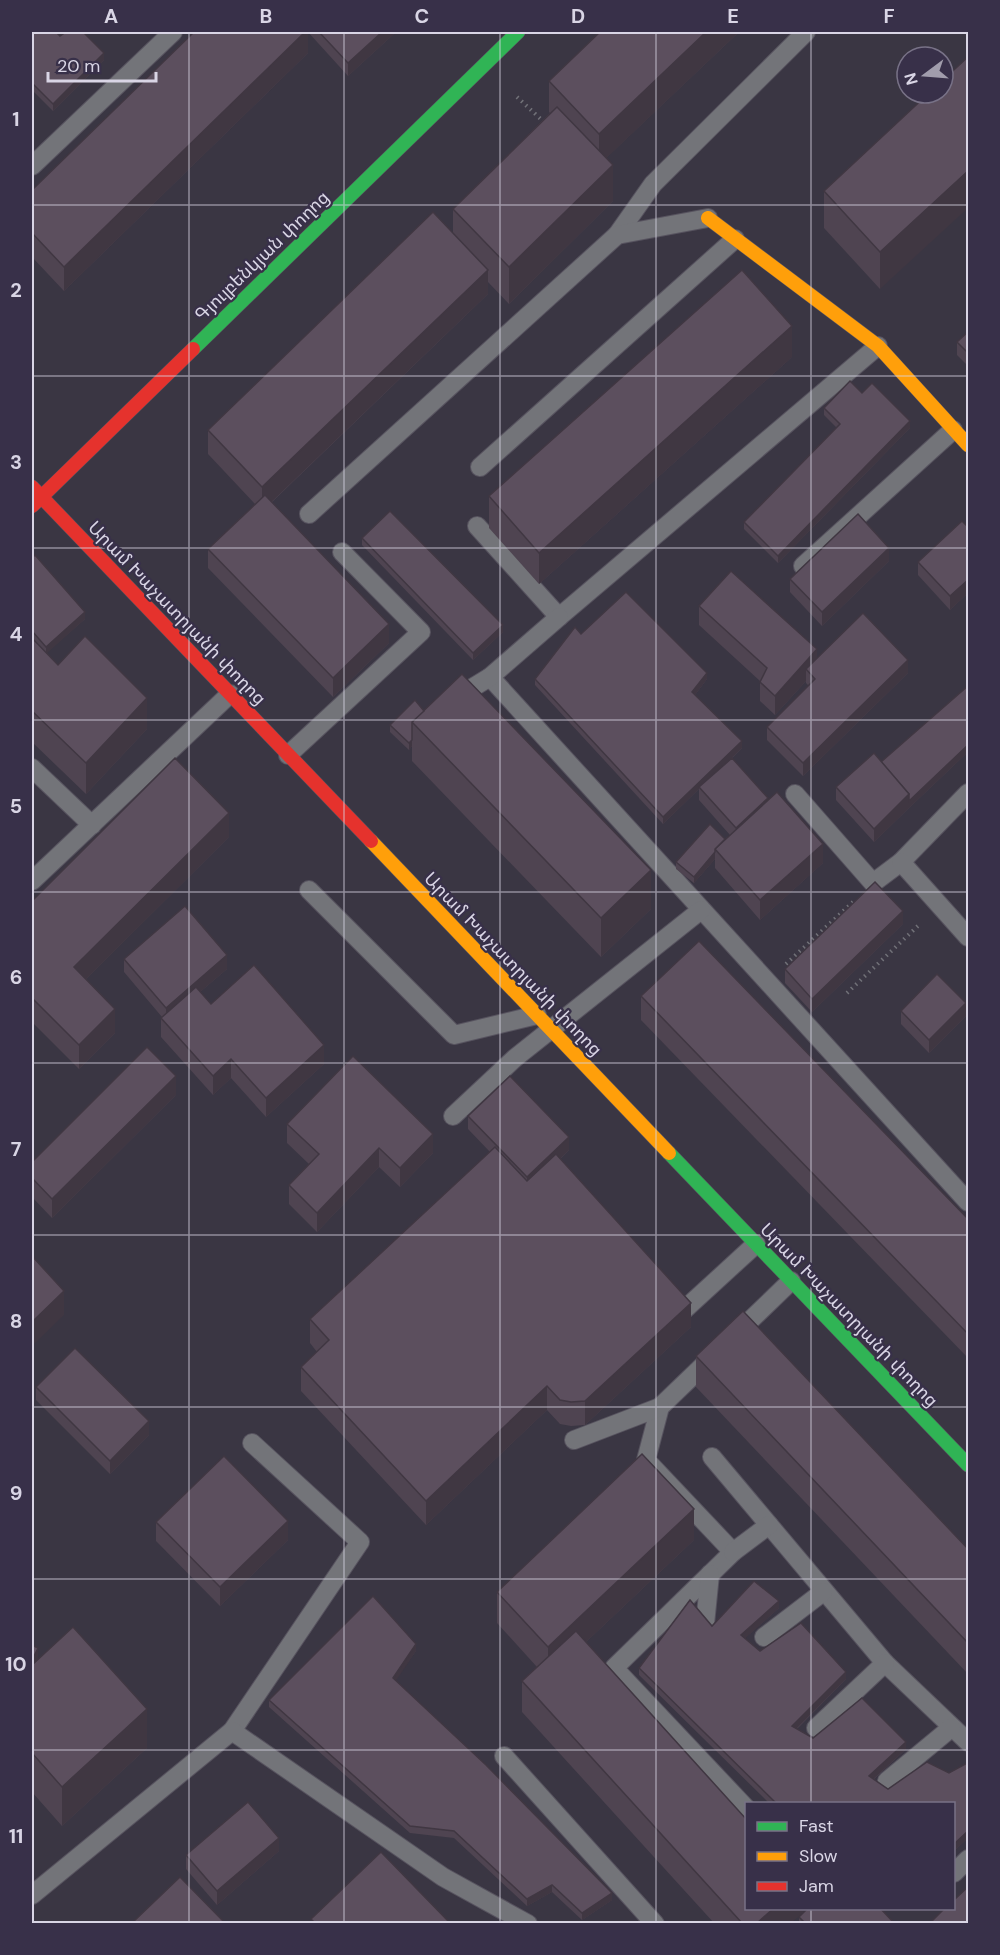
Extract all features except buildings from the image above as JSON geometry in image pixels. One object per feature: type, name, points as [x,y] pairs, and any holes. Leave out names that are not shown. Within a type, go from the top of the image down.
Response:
[{"type":"street","name":"Գյուլբենկյան փողոց","points":[[35,497],[518,32]]},
{"type":"street","points":[[708,218],[878,346],[969,445]]},
{"type":"street","name":"Արամ Խաչատրյանի փողոց","points":[[35,497],[230,694],[969,1465]]},
{"type":"lane","points":[[32,166],[173,32]]},
{"type":"lane","points":[[309,514],[617,235],[653,184],[806,32]]},
{"type":"lane","points":[[617,235],[708,218]]},
{"type":"lane","points":[[480,467],[735,238]]},
{"type":"lane","points":[[443,706],[490,677],[878,346]]},
{"type":"lane","points":[[803,566],[953,430]]},
{"type":"lane","points":[[477,526],[559,617]]},
{"type":"lane","points":[[288,755],[421,632],[342,552]]},
{"type":"lane","points":[[490,677],[969,1202]]},
{"type":"lane","points":[[32,881],[230,694]]},
{"type":"lane","points":[[32,768],[92,825]]},
{"type":"lane","points":[[795,794],[873,883],[901,862],[969,793]]},
{"type":"lane","points":[[901,862],[969,937]]},
{"type":"lane","points":[[309,890],[454,1035],[537,1015]]},
{"type":"lane","points":[[453,1116],[516,1058],[701,910]]},
{"type":"lane","points":[[662,1330],[756,1244]]},
{"type":"lane","points":[[574,1440],[660,1407],[791,1281]]},
{"type":"lane","points":[[628,1475],[646,1460],[660,1407]]},
{"type":"lane","points":[[32,1895],[232,1731],[360,1542],[252,1443]]},
{"type":"lane","points":[[712,1457],[823,1592],[885,1663],[951,1728],[969,1742]]},
{"type":"lane","points":[[646,1460],[733,1552]]},
{"type":"lane","points":[[745,1806],[614,1668],[733,1552],[769,1525]]},
{"type":"lane","points":[[685,1651],[705,1624],[710,1574]]},
{"type":"lane","points":[[764,1637],[823,1592]]},
{"type":"lane","points":[[816,1728],[885,1663]]},
{"type":"lane","points":[[887,1781],[951,1728]]},
{"type":"lane","points":[[232,1731],[443,1877],[528,1923]]},
{"type":"lane","points":[[504,1756],[655,1923]]},
{"type":"lane","points":[[955,1872],[969,1858]]},
{"type":"path","points":[[517,97],[549,127]]},
{"type":"path","points":[[803,949],[873,883]]},
{"type":"path","points":[[847,993],[940,905]]},
{"type":"traffic: fast","points":[[193,349],[518,32]]},
{"type":"traffic: fast","points":[[669,1153],[968,1465]]},
{"type":"traffic: slow","points":[[708,218],[878,346],[968,445]]},
{"type":"traffic: slow","points":[[371,841],[669,1153]]},
{"type":"traffic: jam","points":[[32,506],[193,349]]},
{"type":"traffic: jam","points":[[32,487],[371,841]]}]
